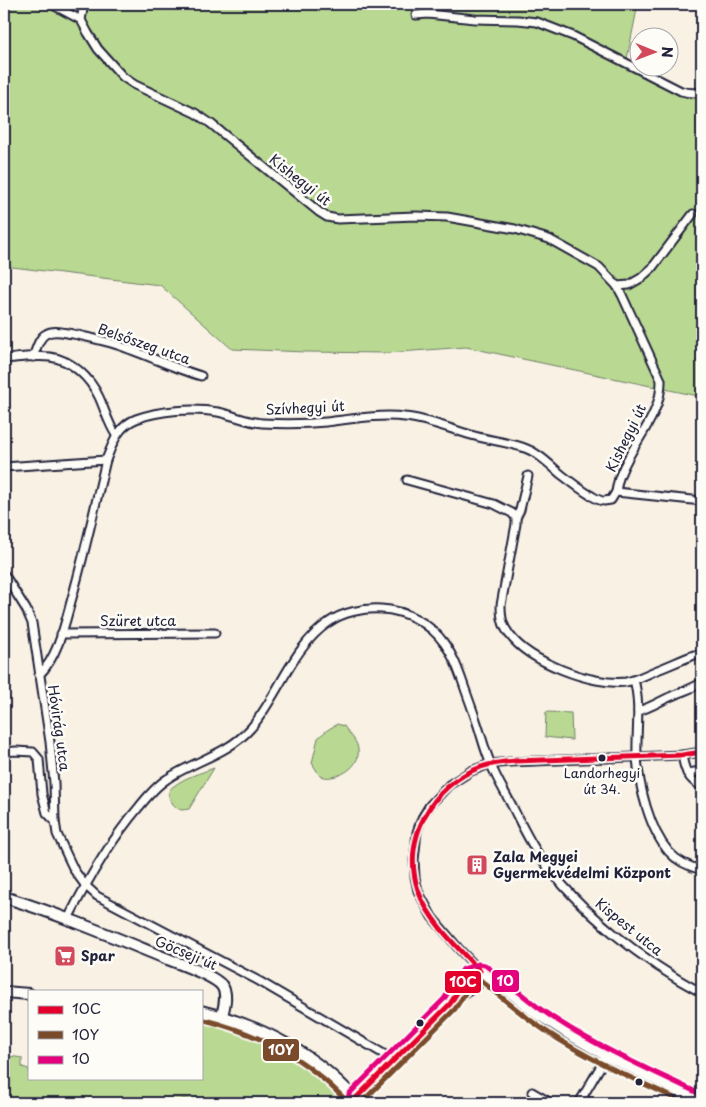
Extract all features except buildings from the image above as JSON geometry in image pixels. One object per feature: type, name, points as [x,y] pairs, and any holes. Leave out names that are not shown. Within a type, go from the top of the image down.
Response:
[{"type":"main road","name":"Göcseji út","points":[[4,896],[68,919],[217,981],[223,987],[225,995],[222,1016]]},
{"type":"main road","points":[[4,992],[28,994]]},
{"type":"main road","points":[[202,1011],[222,1016],[262,1031],[292,1047],[327,1072],[357,1101]]},
{"type":"street","points":[[51,4],[81,20],[84,4]]},
{"type":"street","points":[[416,15],[428,14],[474,19],[537,22],[573,36],[681,91],[689,93],[702,92]]},
{"type":"street","name":"Kishegyi út","points":[[81,20],[98,49],[123,77],[135,85],[195,113],[210,123],[327,217],[347,219],[430,216],[515,229],[549,239],[599,267],[617,286],[622,295],[661,380],[658,402],[621,473],[616,492]]},
{"type":"street","points":[[617,286],[629,285],[641,278],[652,268],[693,214]]},
{"type":"street","name":"Belsőszeg utca","points":[[33,356],[45,334],[62,332],[114,344],[201,376]]},
{"type":"street","points":[[4,360],[33,356],[57,358],[64,361],[80,372],[93,386],[110,426],[116,435]]},
{"type":"street","name":"Szívhegyi út","points":[[39,675],[47,668],[62,634],[80,570],[106,460],[116,435],[123,426],[135,419],[176,410],[218,412],[249,422],[261,423],[325,422],[405,417],[532,451],[576,486],[604,501],[611,500],[616,492],[702,501]]},
{"type":"street","points":[[4,467],[106,460]]},
{"type":"street","points":[[528,476],[520,510],[516,518],[501,605],[501,618],[509,634],[526,651],[536,657],[564,670],[601,681],[634,680],[694,655]]},
{"type":"street","points":[[407,480],[494,504],[512,513],[516,518]]},
{"type":"street","name":"Hóvirág utca","points":[[4,574],[26,609],[32,623],[50,742],[57,834],[74,870],[85,886]]},
{"type":"street","name":"Kispest utca","points":[[68,919],[85,886],[118,832],[151,794],[170,777],[219,753],[245,734],[256,722],[307,642],[318,630],[331,620],[346,614],[360,610],[391,609],[417,619],[444,641],[453,657],[476,718],[490,764],[532,845],[551,871],[573,896],[610,930],[647,959],[702,993]]},
{"type":"street","name":"Szüret utca","points":[[62,634],[215,633]]},
{"type":"street","points":[[634,680],[638,711],[637,757],[639,775],[653,825],[669,852],[687,865],[702,870]]},
{"type":"street","points":[[638,711],[647,709],[670,696],[702,682]]},
{"type":"street","points":[[4,752],[33,752],[39,759],[42,794],[46,813],[55,821]]},
{"type":"street","points":[[702,752],[490,764],[461,777],[449,785],[434,800],[422,818],[417,832],[414,853],[418,891],[432,917],[480,971],[549,1024],[606,1056],[702,1103]]},
{"type":"street","points":[[682,754],[687,773],[692,780],[702,786]]},
{"type":"street","points":[[687,773],[702,772]]},
{"type":"street","points":[[85,886],[97,896],[259,981],[394,1060]]},
{"type":"street","points":[[357,1101],[394,1060],[450,1004],[479,984],[480,971]]},
{"type":"street","points":[[450,1004],[468,975],[480,971]]},
{"type":"street","points":[[590,1103],[580,1101],[606,1056]]},
{"type":"street","points":[[532,1092],[551,1103]]},
{"type":"green space","points":[[4,4],[266,4],[304,8],[305,4],[638,4],[633,28],[628,28],[626,64],[628,65],[628,78],[661,78],[702,94],[702,399],[698,396],[466,347],[387,353],[232,349],[160,285],[4,266]]},
{"type":"green space","points":[[546,712],[571,713],[572,740],[545,737]]},
{"type":"green space","points":[[337,724],[344,726],[355,740],[358,757],[352,767],[343,774],[330,777],[320,776],[312,763],[318,738]]},
{"type":"green space","points":[[214,768],[189,809],[182,810],[174,805],[170,800],[169,794],[172,788],[188,778]]},
{"type":"green space","points":[[205,1019],[250,1031],[286,1050],[324,1074],[352,1103],[206,1103],[183,1098],[181,1103],[9,1103],[10,1088],[4,1087],[4,1055],[22,1058],[22,1067],[28,1069],[28,1080],[202,1080],[202,1032]]},
{"type":"transit line","name":"10C","points":[[360,1103],[355,1099],[450,1004],[468,975],[480,971],[436,923],[418,890],[414,871],[414,852],[418,833],[425,816],[435,800],[464,775],[481,767],[502,762],[682,755],[702,752]]},
{"type":"transit line","name":"10","points":[[349,1103],[349,1094],[444,999],[463,969],[478,964],[485,965],[539,1008],[578,1033],[702,1095]]},
{"type":"transit line","name":"10Y","points":[[361,1103],[455,1009],[473,981],[479,979],[548,1033],[605,1065],[685,1103]]},
{"type":"transit line","name":"10Y","points":[[202,1019],[250,1035],[281,1049],[310,1068],[349,1103]]},
{"type":"place","name":"Landorhegyi út 34.","points":[[602,758]]},
{"type":"place","name":"Zala Megyei Gyermekvédelmi Központ","points":[[477,865]]},
{"type":"place","name":"Spar","points":[[65,956]]}]
